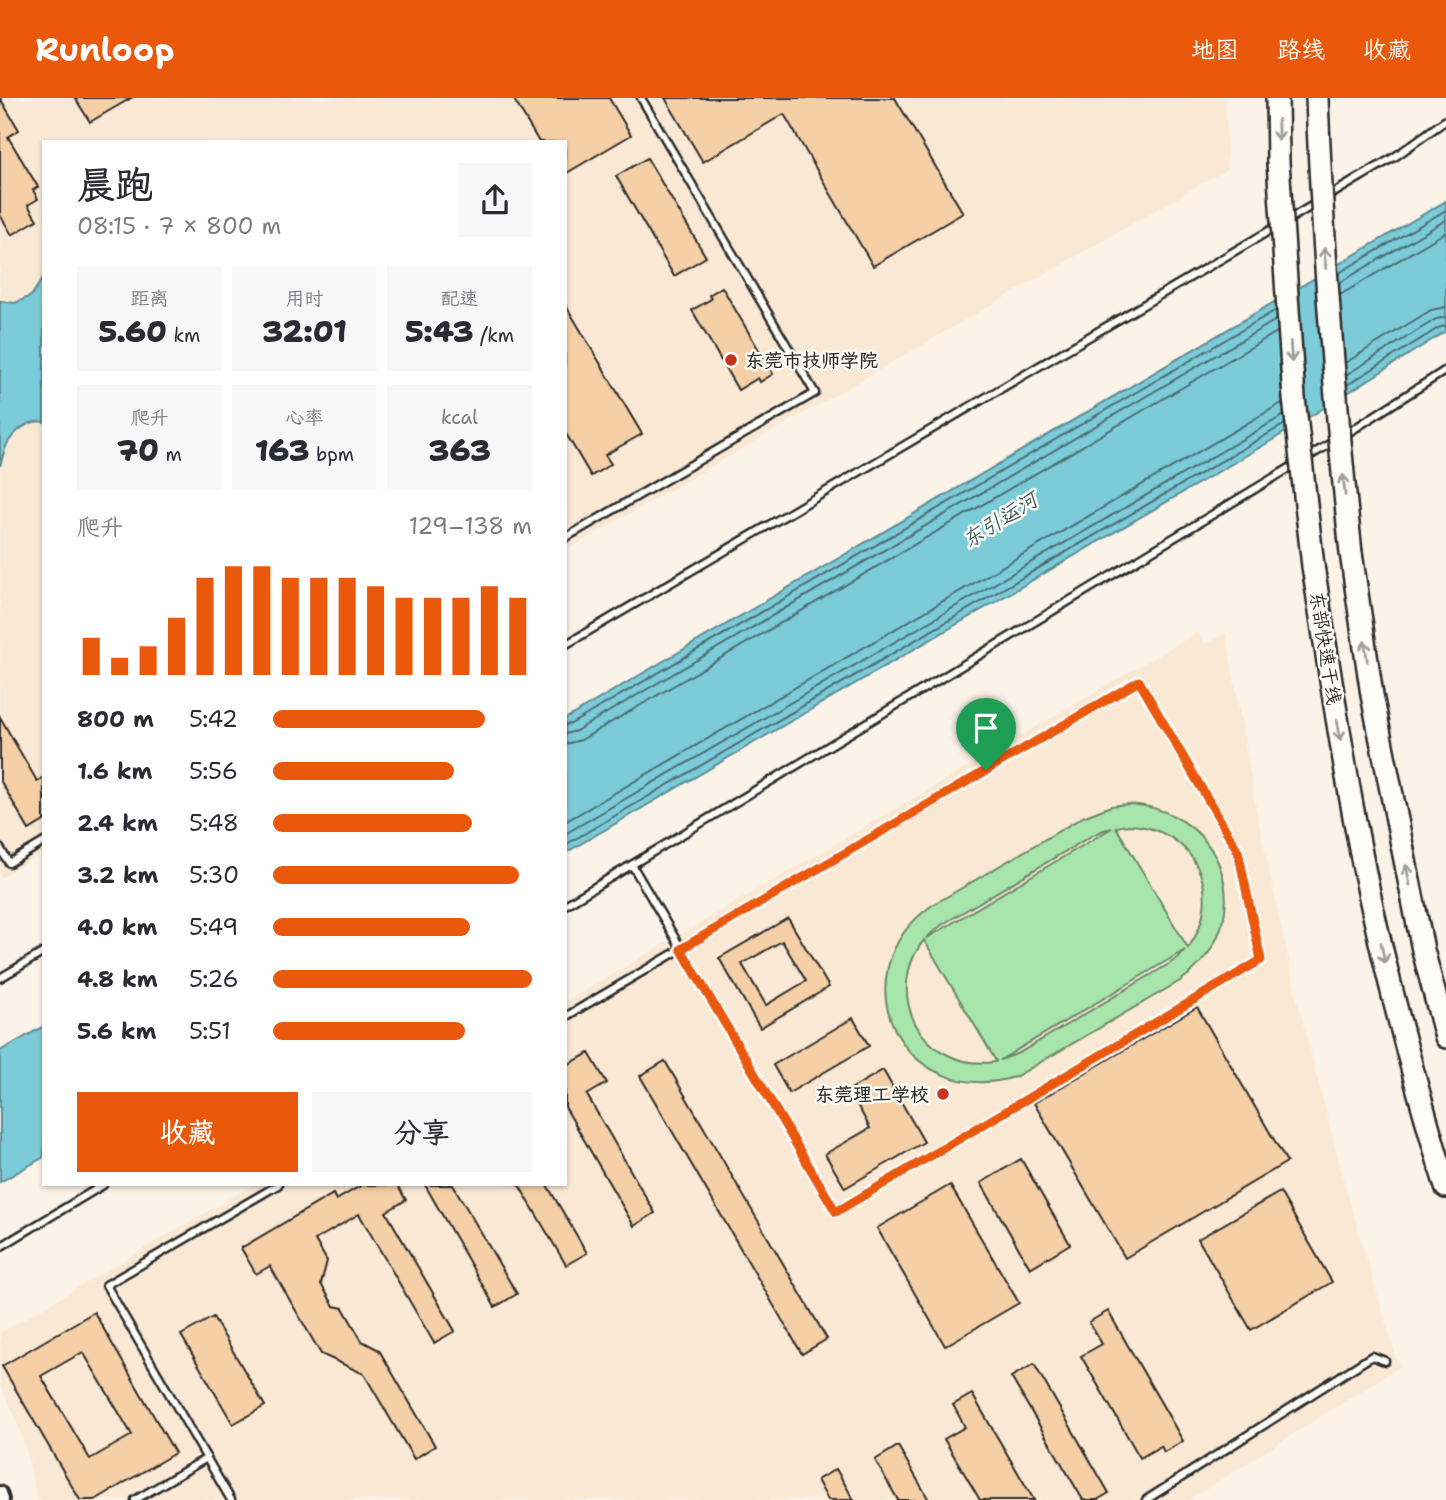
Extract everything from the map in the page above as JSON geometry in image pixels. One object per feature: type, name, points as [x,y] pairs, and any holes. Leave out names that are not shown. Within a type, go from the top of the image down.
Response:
[{"type":"highway","name":"东部快速干线","points":[[1277,98],[1278,162],[1294,398],[1313,566],[1329,675],[1357,834],[1388,975],[1446,1187]]},
{"type":"highway","name":"东部快速干线","points":[[1317,98],[1323,234],[1336,412],[1351,552],[1375,709],[1423,950],[1446,1037]]},
{"type":"street","points":[[0,1493],[2,1500]]},
{"type":"lane","points":[[567,537],[815,393],[641,98]]},
{"type":"lane","points":[[567,644],[1384,164],[1446,120]]},
{"type":"lane","points":[[567,904],[1346,434],[1446,370]]},
{"type":"lane","points":[[567,1016],[681,949],[1139,681],[1238,851],[1261,960],[836,1212],[681,949],[632,865]]},
{"type":"lane","points":[[0,848],[9,863],[42,843]]},
{"type":"lane","points":[[0,978],[42,953]]},
{"type":"lane","points":[[0,1247],[101,1186]]},
{"type":"lane","points":[[232,1500],[106,1285],[276,1186]]},
{"type":"lane","points":[[1146,1500],[1372,1356],[1385,1361]]},
{"type":"lane","points":[[135,1500],[207,1458]]},
{"type":"shaded area","name":"东莞市技师学院","points":[[0,98],[1226,98],[1227,169],[567,550],[567,140],[42,140],[42,853],[0,878]]},
{"type":"shaded area","name":"东莞理工学校","points":[[1198,632],[1205,644],[1226,633],[1258,819],[1298,1003],[1345,1186],[1399,1367],[1189,1500],[37,1500],[28,1457],[14,1413],[0,1385],[0,1333],[251,1186],[567,1186],[567,1001]]},
{"type":"green space","points":[[1127,804],[1161,811],[1189,826],[1209,847],[1222,873],[1226,901],[1220,930],[1205,957],[1180,981],[1015,1077],[975,1082],[941,1074],[914,1056],[895,1030],[886,999],[888,966],[903,935],[931,906],[1083,817],[1111,806]],"holes":[[[1128,825],[1151,829],[1171,837],[1186,851],[1197,867],[1204,886],[1204,906],[1199,927],[1188,948],[1116,827]],[[1112,828],[927,938],[943,924],[1104,830]],[[924,940],[995,1062],[959,1060],[933,1046],[921,1033],[908,1004],[909,971]],[[1185,950],[1169,964],[1019,1053],[1000,1060]]]},
{"type":"water","name":"东引运河","points":[[1446,201],[1446,331],[1276,438],[567,852],[567,718]]},
{"type":"water","points":[[42,279],[42,422],[28,424],[14,435],[7,444],[0,466],[0,301],[15,303],[31,296]]},
{"type":"water","points":[[42,1027],[42,1158],[0,1182],[0,1051]]},
{"type":"building","points":[[0,98],[19,130],[8,137],[38,187],[33,190],[38,199],[28,205],[37,220],[12,235],[0,215]]},
{"type":"building","points":[[75,98],[131,98],[90,122]]},
{"type":"building","points":[[513,98],[609,98],[631,135],[567,173],[567,140],[538,140]]},
{"type":"building","points":[[665,98],[895,98],[963,213],[873,266],[784,114],[703,162]]},
{"type":"building","points":[[647,158],[706,257],[674,276],[616,176]]},
{"type":"building","points":[[722,287],[773,374],[760,382],[758,378],[738,390],[692,310],[711,299],[709,295]]},
{"type":"building","points":[[567,307],[642,434],[605,455],[611,464],[591,476],[567,435]]},
{"type":"building","points":[[0,717],[37,781],[42,778],[42,822],[29,830],[0,780]]},
{"type":"building","points":[[788,918],[829,987],[760,1028],[719,958]],"holes":[[[782,941],[806,981],[766,1005],[742,964]]]},
{"type":"building","points":[[1197,1007],[1287,1162],[1125,1258],[1034,1103]]},
{"type":"building","points":[[853,1018],[869,1046],[789,1093],[773,1065]]},
{"type":"building","points":[[589,1053],[607,1083],[587,1095],[655,1213],[634,1226],[567,1110],[567,1065]]},
{"type":"building","points":[[665,1061],[827,1339],[802,1354],[640,1076]]},
{"type":"building","points":[[883,1070],[924,1142],[845,1188],[825,1154],[870,1128],[849,1090]]},
{"type":"building","points":[[1021,1159],[1070,1244],[1030,1268],[981,1183]]},
{"type":"building","points":[[950,1185],[1019,1303],[945,1346],[877,1228]]},
{"type":"building","points":[[360,1186],[398,1186],[406,1200],[386,1212],[455,1331],[434,1343],[359,1214],[315,1240],[327,1261],[321,1284],[334,1306],[343,1308],[362,1341],[379,1350],[435,1446],[414,1459],[364,1374],[321,1354],[270,1266],[256,1274],[241,1248],[333,1194],[336,1200]]},
{"type":"building","points":[[426,1186],[454,1186],[517,1294],[495,1307]]},
{"type":"building","points":[[520,1186],[548,1186],[587,1253],[566,1265]]},
{"type":"building","points":[[1280,1192],[1332,1282],[1251,1330],[1198,1239]]},
{"type":"building","points":[[1108,1311],[1183,1441],[1164,1452],[1161,1446],[1140,1458],[1081,1356],[1102,1344],[1089,1322]]},
{"type":"building","points":[[94,1312],[175,1453],[95,1500],[80,1500],[2,1366]],"holes":[[[83,1352],[132,1435],[90,1459],[41,1376]]]},
{"type":"building","points":[[213,1317],[265,1406],[233,1424],[181,1335]]},
{"type":"building","points":[[1034,1364],[1109,1493],[1097,1500],[1083,1500],[1011,1377]]},
{"type":"building","points":[[972,1394],[1034,1500],[980,1500],[944,1439],[965,1427],[953,1405]]},
{"type":"building","points":[[898,1446],[929,1500],[898,1500],[875,1460]]},
{"type":"building","points":[[836,1469],[854,1500],[828,1500],[817,1480]]},
{"type":"place","name":"东莞市技师学院","points":[[731,360]]},
{"type":"place","name":"东莞理工学校","points":[[943,1094]]},
{"type":"route","points":[[1139,681],[1238,851],[1261,960],[836,1212],[681,949],[986,770],[1139,681]]}]
